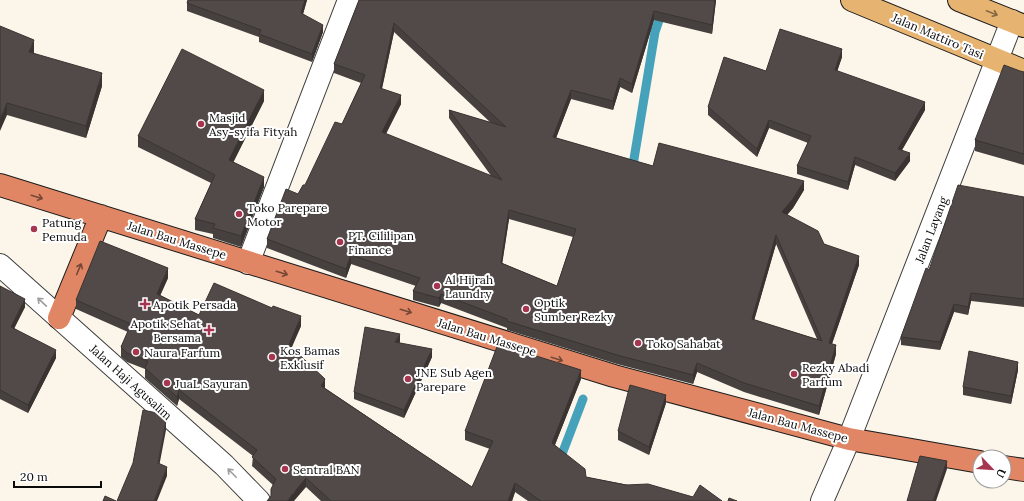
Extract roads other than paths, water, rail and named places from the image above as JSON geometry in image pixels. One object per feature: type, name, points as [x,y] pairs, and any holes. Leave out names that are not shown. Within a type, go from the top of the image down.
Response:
[{"type":"highway","name":"Jalan Bau Massepe","points":[[0,185],[614,376],[850,439],[972,461]]},
{"type":"highway","points":[[59,318],[101,216]]},
{"type":"highway","points":[[1012,468],[1024,470]]},
{"type":"main road","name":"Jalan Mattiro Tasi","points":[[852,0],[1024,71]]},
{"type":"main road","points":[[959,0],[1018,24]]},
{"type":"street","points":[[248,262],[349,0]]},
{"type":"street","name":"Jalan Layang","points":[[822,501],[850,439],[997,60],[1018,24]]},
{"type":"street","name":"Jalan Haji Agusalim","points":[[0,265],[224,465],[260,501]]},
{"type":"waterway","points":[[632,171],[655,32],[666,0]]},
{"type":"waterway","points":[[559,462],[583,399]]},
{"type":"place","name":"Masjid Asy-syifa Fityah","points":[[201,124]]},
{"type":"place","name":"Toko Parepare Motor","points":[[239,214]]},
{"type":"place","name":"Patung Pemuda","points":[[34,229]]},
{"type":"place","name":"PT. Cililipan Finance","points":[[340,242]]},
{"type":"place","name":"Al Hijrah Laundry","points":[[437,286]]},
{"type":"place","name":"Apotik Persada","points":[[145,304]]},
{"type":"place","name":"Optik Sumber Rezky","points":[[526,309]]},
{"type":"place","name":"Apotik Sehat Bersama","points":[[209,330]]},
{"type":"place","name":"Toko Sahabat","points":[[638,343]]},
{"type":"place","name":"Naura Farfum","points":[[136,352]]},
{"type":"place","name":"Kos Bamas Exklusif","points":[[272,357]]},
{"type":"place","name":"Rezky Abadi Parfum","points":[[794,374]]},
{"type":"place","name":"JNE Sub Agen Parepare","points":[[408,379]]},
{"type":"place","name":"JuaL Sayuran","points":[[167,383]]},
{"type":"place","name":"Sentral BAN","points":[[285,469]]}]
